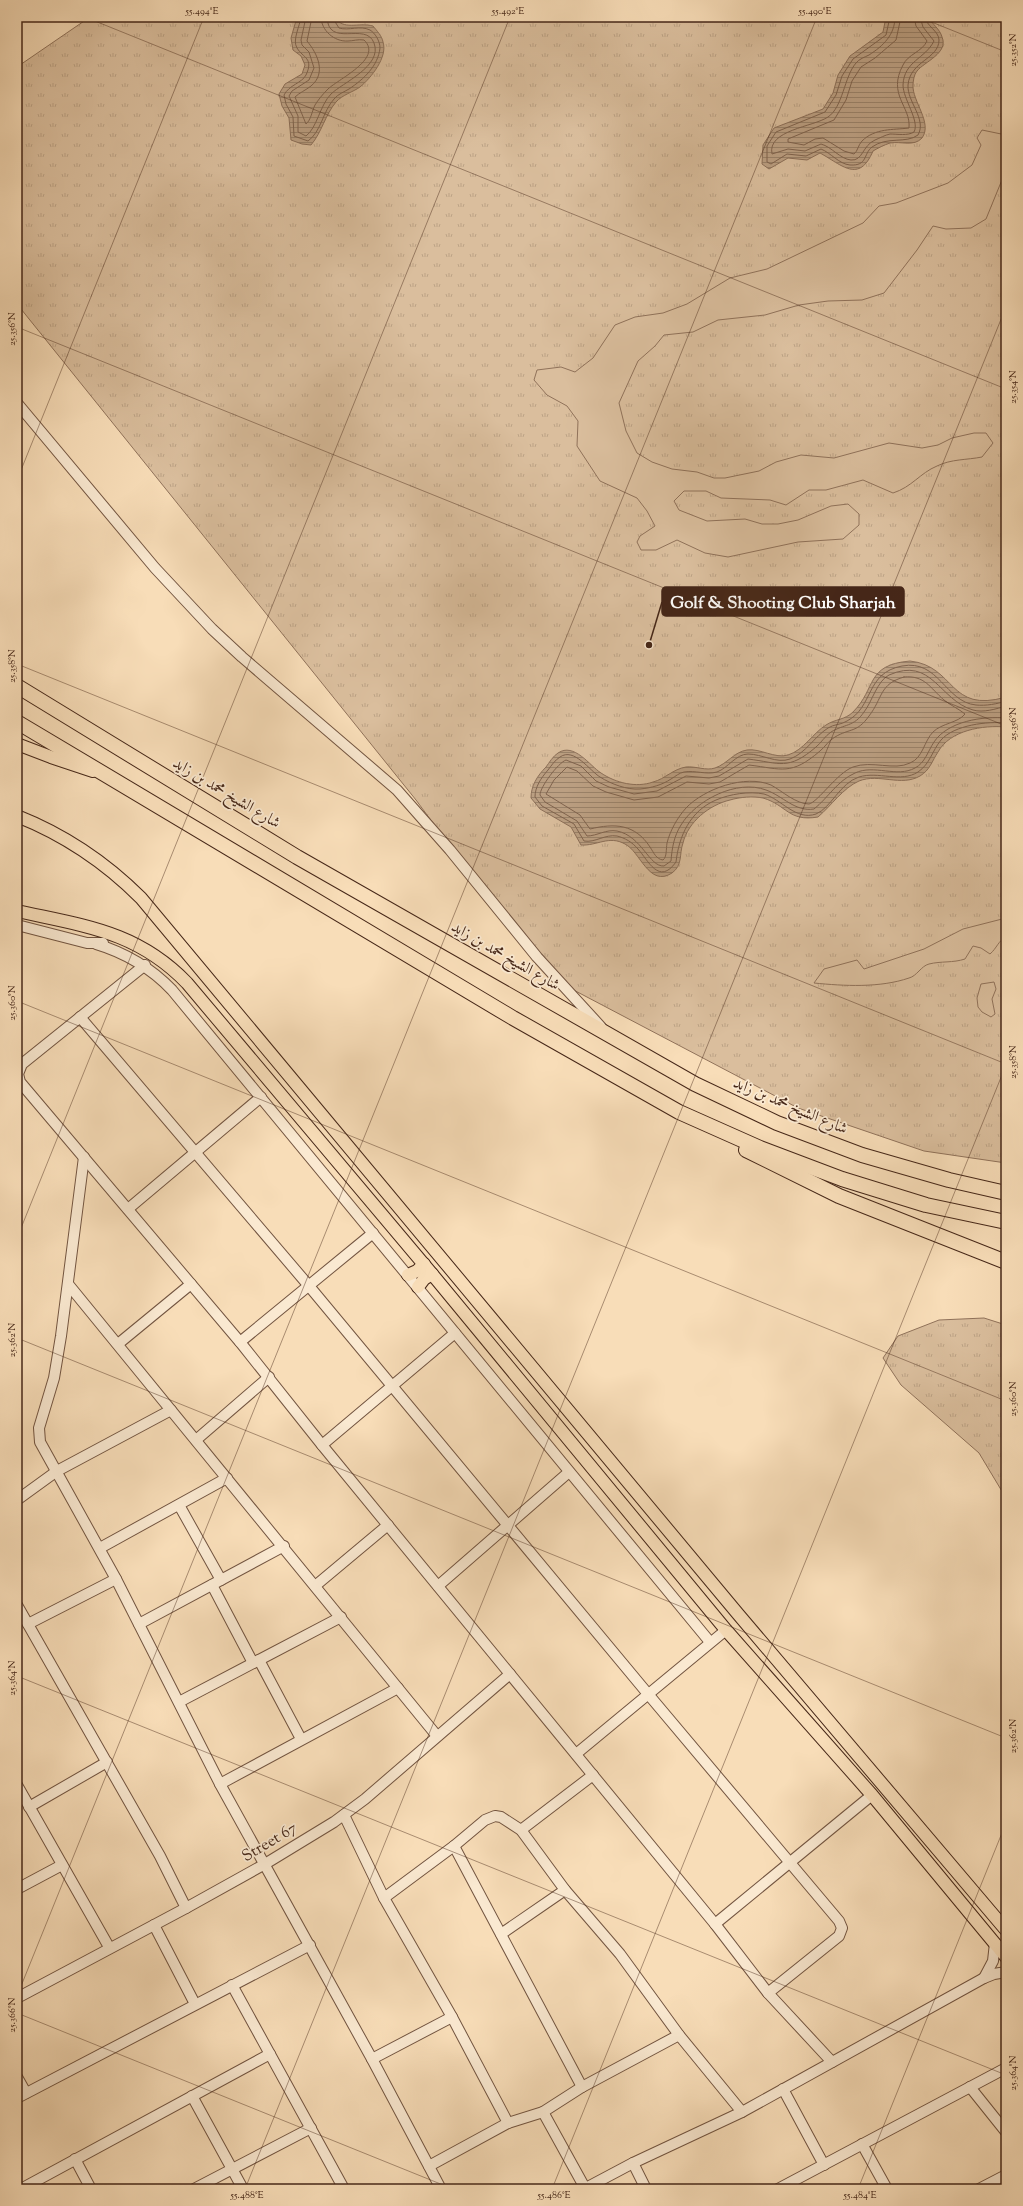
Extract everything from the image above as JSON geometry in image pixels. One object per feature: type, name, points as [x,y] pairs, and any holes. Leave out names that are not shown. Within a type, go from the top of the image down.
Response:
[{"type":"highway","name":"شارع الشيخ محمد بن زايد","points":[[17,686],[297,857],[666,1068],[736,1104],[819,1140],[905,1168],[1006,1193]]},
{"type":"highway","points":[[17,722],[513,1018],[758,1157],[812,1184],[1006,1262]]},
{"type":"highway","points":[[679,1112],[767,1151],[842,1179],[926,1205],[1006,1222]]},
{"type":"main road","points":[[17,744],[69,764],[104,773]]},
{"type":"main road","points":[[17,816],[43,826],[95,857],[119,876],[141,898],[738,1614],[1006,1930]]},
{"type":"main road","points":[[17,911],[116,935],[155,955],[187,983],[424,1264],[726,1630],[872,1795],[1006,1957]]},
{"type":"main road","points":[[408,1276],[417,1272],[424,1264]]},
{"type":"main road","points":[[418,1287],[424,1279],[432,1274]]},
{"type":"street","points":[[17,403],[183,599],[242,657],[397,790],[450,850],[537,957],[608,1035]]},
{"type":"street","points":[[17,925],[96,944],[121,952],[144,965],[172,990],[710,1642]]},
{"type":"street","points":[[96,944],[107,941],[116,935]]},
{"type":"street","points":[[144,965],[22,1064],[18,1074],[20,1086],[84,1157],[270,1377],[322,1445],[715,1924],[768,1993],[832,2062]]},
{"type":"street","points":[[80,1017],[393,1386],[648,1694],[792,1863],[839,1921],[841,1933],[768,1993]]},
{"type":"street","points":[[128,1209],[261,1097]]},
{"type":"street","points":[[84,1157],[57,1361],[39,1435],[40,1442],[100,1548],[220,1784],[310,1945],[441,2189]]},
{"type":"street","points":[[240,1342],[373,1233]]},
{"type":"street","points":[[68,1284],[284,1546],[437,1736]]},
{"type":"street","points":[[118,1344],[192,1284]]},
{"type":"street","points":[[322,1445],[455,1333]]},
{"type":"street","points":[[196,1440],[270,1377]]},
{"type":"street","points":[[17,1500],[57,1471],[171,1410]]},
{"type":"street","points":[[438,1586],[507,1524],[569,1472]]},
{"type":"street","points":[[100,1548],[227,1478]]},
{"type":"street","points":[[179,1505],[256,1662],[301,1739]]},
{"type":"street","points":[[315,1586],[388,1525]]},
{"type":"street","points":[[139,1624],[284,1546]]},
{"type":"street","points":[[28,1624],[116,1579]]},
{"type":"street","points":[[17,1605],[160,1856],[186,1908]]},
{"type":"street","points":[[179,1702],[341,1618]]},
{"type":"street","points":[[576,1754],[726,1630]]},
{"type":"street","name":"Street 67","points":[[17,1998],[265,1864],[344,1815],[510,1674]]},
{"type":"street","points":[[220,1784],[398,1688]]},
{"type":"street","points":[[29,1807],[107,1762]]},
{"type":"street","points":[[521,1830],[592,1775]]},
{"type":"street","points":[[17,1785],[109,1947]]},
{"type":"street","points":[[715,1924],[792,1863],[872,1795]]},
{"type":"street","points":[[344,1815],[384,1898],[452,2017],[508,2123]]},
{"type":"street","points":[[384,1898],[490,1817],[501,1817],[521,1830],[565,1890],[620,1954],[680,2035],[742,2112]]},
{"type":"street","points":[[454,1846],[582,2087]]},
{"type":"street","points":[[17,1889],[62,1865]]},
{"type":"street","points":[[501,1934],[565,1890]]},
{"type":"street","points":[[154,1925],[195,2004]]},
{"type":"street","points":[[984,1978],[993,1961],[995,1943]]},
{"type":"street","points":[[17,2077],[21,2095],[310,1945]]},
{"type":"street","points":[[543,2112],[585,2189],[633,2163],[742,2112],[984,1978],[994,1974],[1006,1972]]},
{"type":"street","points":[[232,1985],[344,2189]]},
{"type":"street","points":[[372,2060],[452,2017]]},
{"type":"street","points":[[429,2166],[508,2123],[543,2112],[582,2087],[680,2035]]},
{"type":"street","points":[[21,2189],[270,2054]]},
{"type":"street","points":[[778,2189],[1006,2068]]},
{"type":"street","points":[[970,2087],[1006,2132]]},
{"type":"street","points":[[783,2089],[824,2164]]},
{"type":"street","points":[[192,2096],[243,2189]]},
{"type":"street","points":[[194,2189],[311,2128]]},
{"type":"street","points":[[862,2144],[887,2189]]},
{"type":"street","points":[[76,2159],[91,2189]]},
{"type":"street","points":[[633,2163],[646,2189]]},
{"type":"street","points":[[979,2189],[1006,2175]]},
{"type":"green space","points":[[90,17],[1006,17],[1006,1163],[924,1151],[798,1108],[566,986],[436,827],[416,800],[17,304],[17,67]]},
{"type":"green space","points":[[982,130],[1006,135],[1006,170],[986,219],[971,228],[946,229],[933,226],[917,250],[884,293],[862,300],[828,301],[799,305],[765,315],[718,320],[693,332],[664,335],[655,346],[638,361],[619,403],[626,431],[637,453],[652,462],[672,469],[697,472],[714,478],[725,478],[759,471],[776,462],[801,455],[834,458],[889,443],[922,448],[938,445],[952,438],[974,433],[986,433],[993,443],[982,457],[942,464],[926,472],[906,487],[893,493],[863,480],[826,490],[809,490],[786,505],[770,500],[721,498],[706,491],[684,491],[674,501],[679,510],[707,521],[745,519],[762,524],[778,524],[798,520],[831,506],[848,504],[859,514],[859,525],[843,539],[798,542],[728,557],[705,553],[677,540],[656,550],[641,550],[637,542],[640,536],[655,526],[647,511],[637,498],[600,481],[577,446],[578,421],[567,406],[547,395],[534,380],[537,370],[561,367],[575,372],[593,358],[615,325],[635,317],[663,313],[687,304],[730,278],[767,269],[863,223],[879,206],[896,203],[948,183],[972,165],[981,145],[977,138]]},
{"type":"green space","points":[[1006,918],[1006,937],[1001,940],[990,954],[981,948],[973,946],[965,959],[929,964],[912,977],[874,985],[837,985],[814,983],[824,969],[857,960],[864,969],[924,949],[963,929]]},
{"type":"green space","points":[[994,982],[996,989],[992,999],[995,1014],[991,1017],[982,1012],[978,1007],[977,998],[981,984]]},
{"type":"green space","points":[[984,1318],[1006,1325],[1006,1498],[979,1453],[901,1385],[883,1358],[898,1336],[939,1320]]},
{"type":"water","points":[[297,17],[335,17],[342,24],[373,26],[382,38],[384,48],[378,67],[360,87],[341,97],[336,102],[311,145],[302,144],[291,140],[289,118],[282,106],[279,94],[285,84],[302,74],[305,65],[301,56],[293,50],[291,38]]},
{"type":"water","points":[[886,17],[928,17],[940,31],[942,37],[942,48],[935,57],[917,71],[914,78],[914,91],[925,126],[925,132],[922,138],[919,141],[911,143],[890,143],[881,147],[873,151],[868,161],[862,167],[856,169],[850,169],[843,166],[820,153],[807,160],[788,158],[769,169],[762,164],[763,145],[774,128],[823,109],[833,93],[838,75],[850,56],[883,32]]},
{"type":"water","points":[[910,661],[925,665],[936,671],[962,694],[973,699],[987,701],[1006,697],[1006,727],[987,727],[968,730],[950,739],[943,745],[926,771],[913,779],[898,780],[874,778],[859,781],[842,793],[818,817],[808,818],[794,815],[771,801],[759,797],[734,799],[722,802],[707,810],[695,821],[686,835],[678,866],[672,873],[664,876],[657,876],[651,872],[625,844],[614,840],[581,845],[571,827],[540,809],[531,798],[533,785],[537,778],[554,756],[564,750],[570,750],[581,756],[607,777],[626,784],[640,785],[657,781],[681,768],[715,768],[742,751],[757,750],[778,756],[794,753],[821,728],[850,715],[866,694],[874,679],[885,667],[896,663]]},
{"type":"place","name":"Golf & Shooting Club Sharjah","points":[[649,645]]}]
